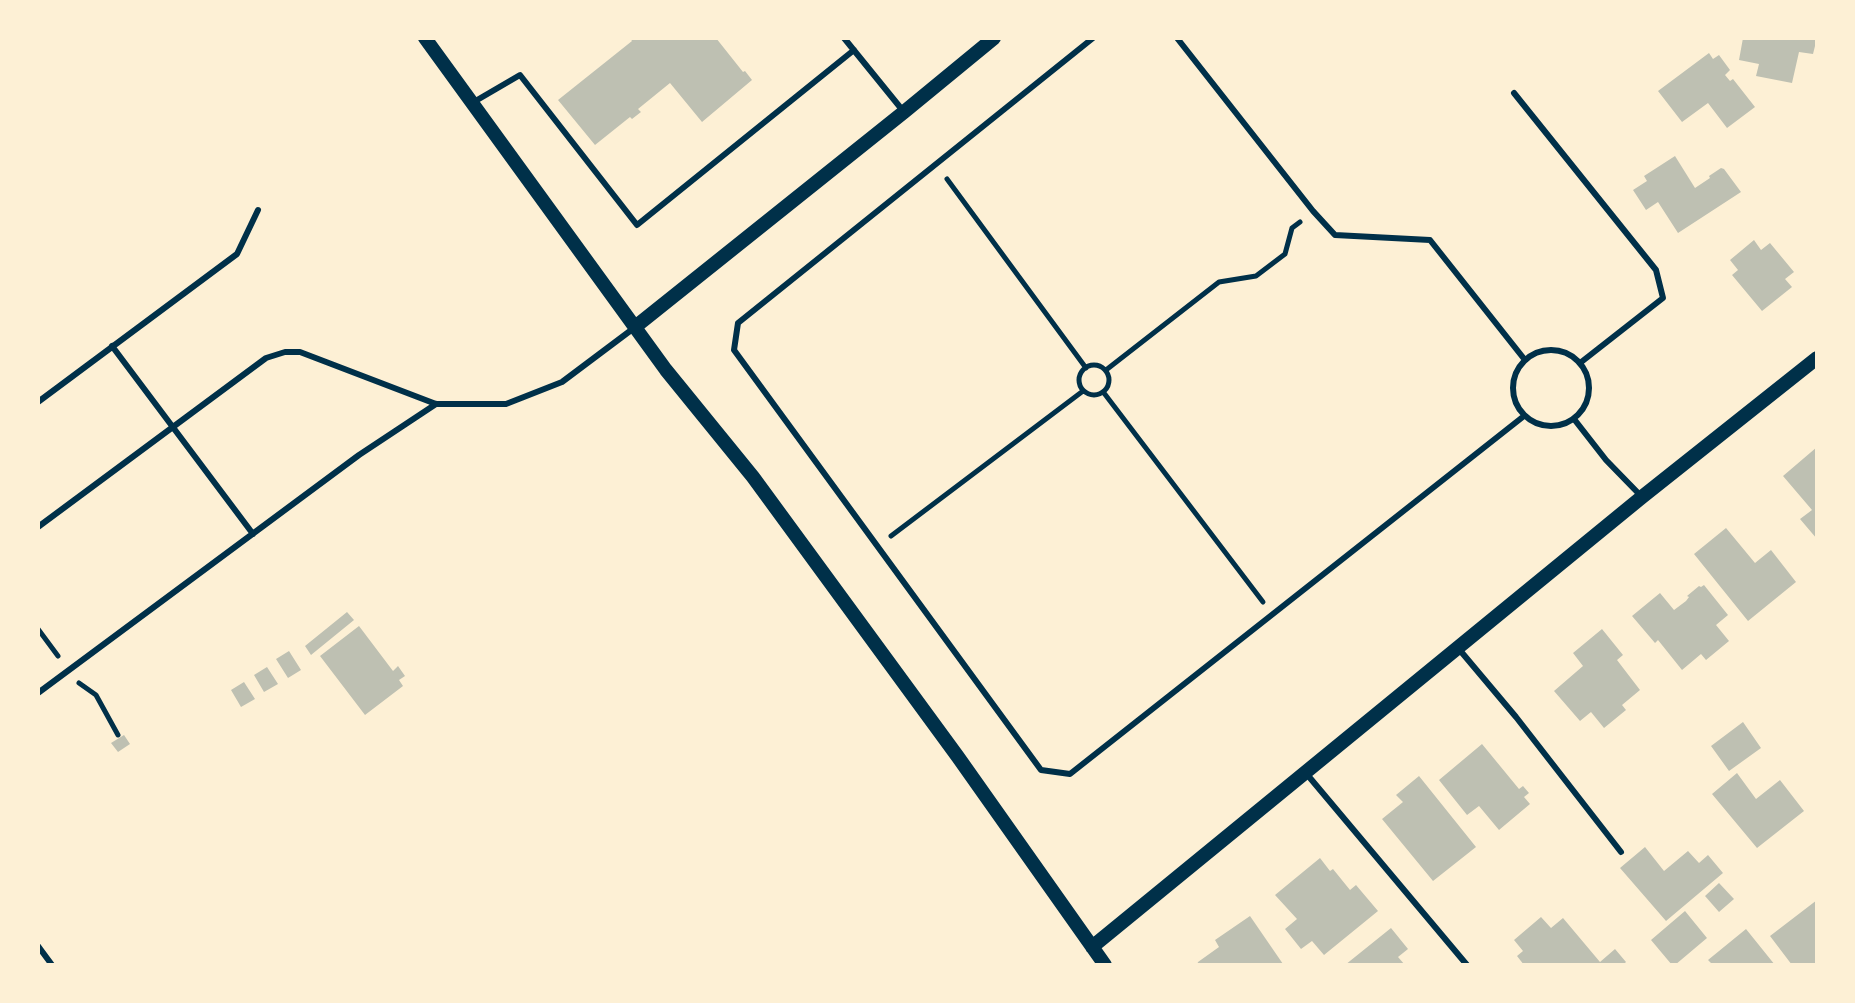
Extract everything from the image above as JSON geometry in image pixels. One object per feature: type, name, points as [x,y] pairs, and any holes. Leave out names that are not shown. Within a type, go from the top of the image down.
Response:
[{"type":"street","points":[[425,38],[666,370],[753,477],[958,757],[1105,965]]},
{"type":"street","points":[[635,327],[994,38]]},
{"type":"street","points":[[1092,947],[1642,497],[1817,358]]},
{"type":"lane","points":[[844,38],[904,112]]},
{"type":"lane","points":[[1093,38],[738,323],[734,350],[1041,770],[1070,774],[1524,416]]},
{"type":"lane","points":[[1177,38],[1335,235],[1430,240],[1525,360]]},
{"type":"lane","points":[[472,103],[520,75],[637,225],[854,50]]},
{"type":"lane","points":[[1514,93],[1656,270],[1663,298],[1580,363]]},
{"type":"lane","points":[[38,402],[237,254],[258,210]]},
{"type":"lane","points":[[38,527],[266,358],[285,352],[300,352],[436,404],[506,404],[562,382],[635,327]]},
{"type":"lane","points":[[112,346],[253,534]]},
{"type":"lane","points":[[1547,350],[1571,355],[1580,363],[1586,372],[1589,394],[1586,405],[1574,419],[1559,426],[1547,427],[1524,416],[1513,394],[1513,381],[1525,360],[1547,350]]},
{"type":"lane","points":[[38,693],[359,455],[436,404]]},
{"type":"lane","points":[[1574,419],[1606,460],[1642,497]]},
{"type":"lane","points":[[1458,648],[1621,852]]},
{"type":"lane","points":[[1305,772],[1467,965]]},
{"type":"lane","points":[[38,946],[52,965]]},
{"type":"path","points":[[936,164],[1086,368]]},
{"type":"path","points":[[1106,370],[1219,282],[1256,276],[1285,254],[1292,228],[1313,211]]},
{"type":"path","points":[[1096,365],[1106,370],[1110,379],[1104,393],[1093,396],[1083,391],[1080,377],[1086,368],[1096,365]]},
{"type":"path","points":[[877,546],[1083,391]]},
{"type":"path","points":[[1104,393],[1273,614]]},
{"type":"path","points":[[38,629],[58,656]]},
{"type":"path","points":[[78,682],[96,695],[118,735]]},
{"type":"building","points":[[630,38],[716,38],[752,80],[702,122],[670,83],[638,109],[641,112],[595,145],[558,100],[632,41]]},
{"type":"building","points":[[1743,38],[1817,38],[1813,54],[1799,52],[1792,83],[1756,76],[1759,64],[1739,60]]},
{"type":"building","points":[[1709,53],[1713,59],[1719,55],[1730,70],[1725,75],[1730,81],[1733,79],[1755,107],[1727,128],[1708,103],[1682,122],[1658,91]]},
{"type":"building","points":[[1675,156],[1695,188],[1721,168],[1741,192],[1678,233],[1658,202],[1646,210],[1633,190],[1647,181],[1644,176]]},
{"type":"building","points":[[1754,240],[1761,250],[1770,243],[1794,272],[1785,279],[1792,287],[1762,311],[1732,275],[1738,270],[1730,260]]},
{"type":"building","points":[[1817,447],[1817,539],[1800,519],[1812,510],[1783,476]]},
{"type":"building","points":[[1726,528],[1755,563],[1771,550],[1796,582],[1748,621],[1694,554]]},
{"type":"building","points":[[1704,585],[1728,615],[1716,625],[1729,641],[1706,660],[1701,654],[1682,670],[1658,640],[1655,643],[1632,616],[1660,593],[1674,610],[1699,586]]},
{"type":"building","points":[[347,612],[354,620],[311,655],[305,646]]},
{"type":"building","points":[[359,626],[393,671],[398,666],[405,676],[399,680],[403,686],[365,715],[320,656]]},
{"type":"building","points":[[1602,629],[1623,655],[1617,660],[1640,690],[1622,705],[1626,710],[1604,728],[1591,712],[1580,721],[1554,691],[1583,666],[1573,653]]},
{"type":"building","points":[[289,651],[301,670],[288,678],[276,659]]},
{"type":"building","points":[[267,667],[278,684],[264,692],[254,675]]},
{"type":"building","points":[[244,682],[255,699],[241,707],[231,690]]},
{"type":"building","points":[[1743,722],[1761,748],[1729,771],[1711,746]]},
{"type":"building","points":[[124,735],[130,744],[118,752],[111,743]]},
{"type":"building","points":[[1482,744],[1519,789],[1523,786],[1529,793],[1524,797],[1530,804],[1499,830],[1479,806],[1467,815],[1439,780]]},
{"type":"building","points":[[1737,773],[1756,799],[1780,780],[1804,811],[1757,848],[1712,794]]},
{"type":"building","points":[[1419,776],[1476,847],[1433,881],[1382,819],[1403,802],[1396,795]]},
{"type":"building","points":[[1645,847],[1664,871],[1688,851],[1699,863],[1708,855],[1723,873],[1666,921],[1620,868]]},
{"type":"building","points":[[1320,858],[1350,890],[1356,885],[1378,911],[1324,955],[1312,941],[1301,949],[1285,929],[1297,919],[1275,895]]},
{"type":"building","points":[[1719,883],[1734,899],[1719,912],[1705,896]]},
{"type":"building","points":[[1817,900],[1817,965],[1792,965],[1770,936]]},
{"type":"building","points":[[1685,911],[1707,938],[1672,965],[1651,940]]},
{"type":"building","points":[[1250,916],[1283,964],[1197,965],[1219,947],[1215,940]]},
{"type":"building","points":[[1541,917],[1551,928],[1563,918],[1600,962],[1615,949],[1626,962],[1623,965],[1524,965],[1517,956],[1523,951],[1514,940]]},
{"type":"building","points":[[1391,928],[1408,949],[1398,957],[1405,965],[1345,965]]},
{"type":"building","points":[[1746,929],[1775,965],[1713,965],[1708,960]]}]
